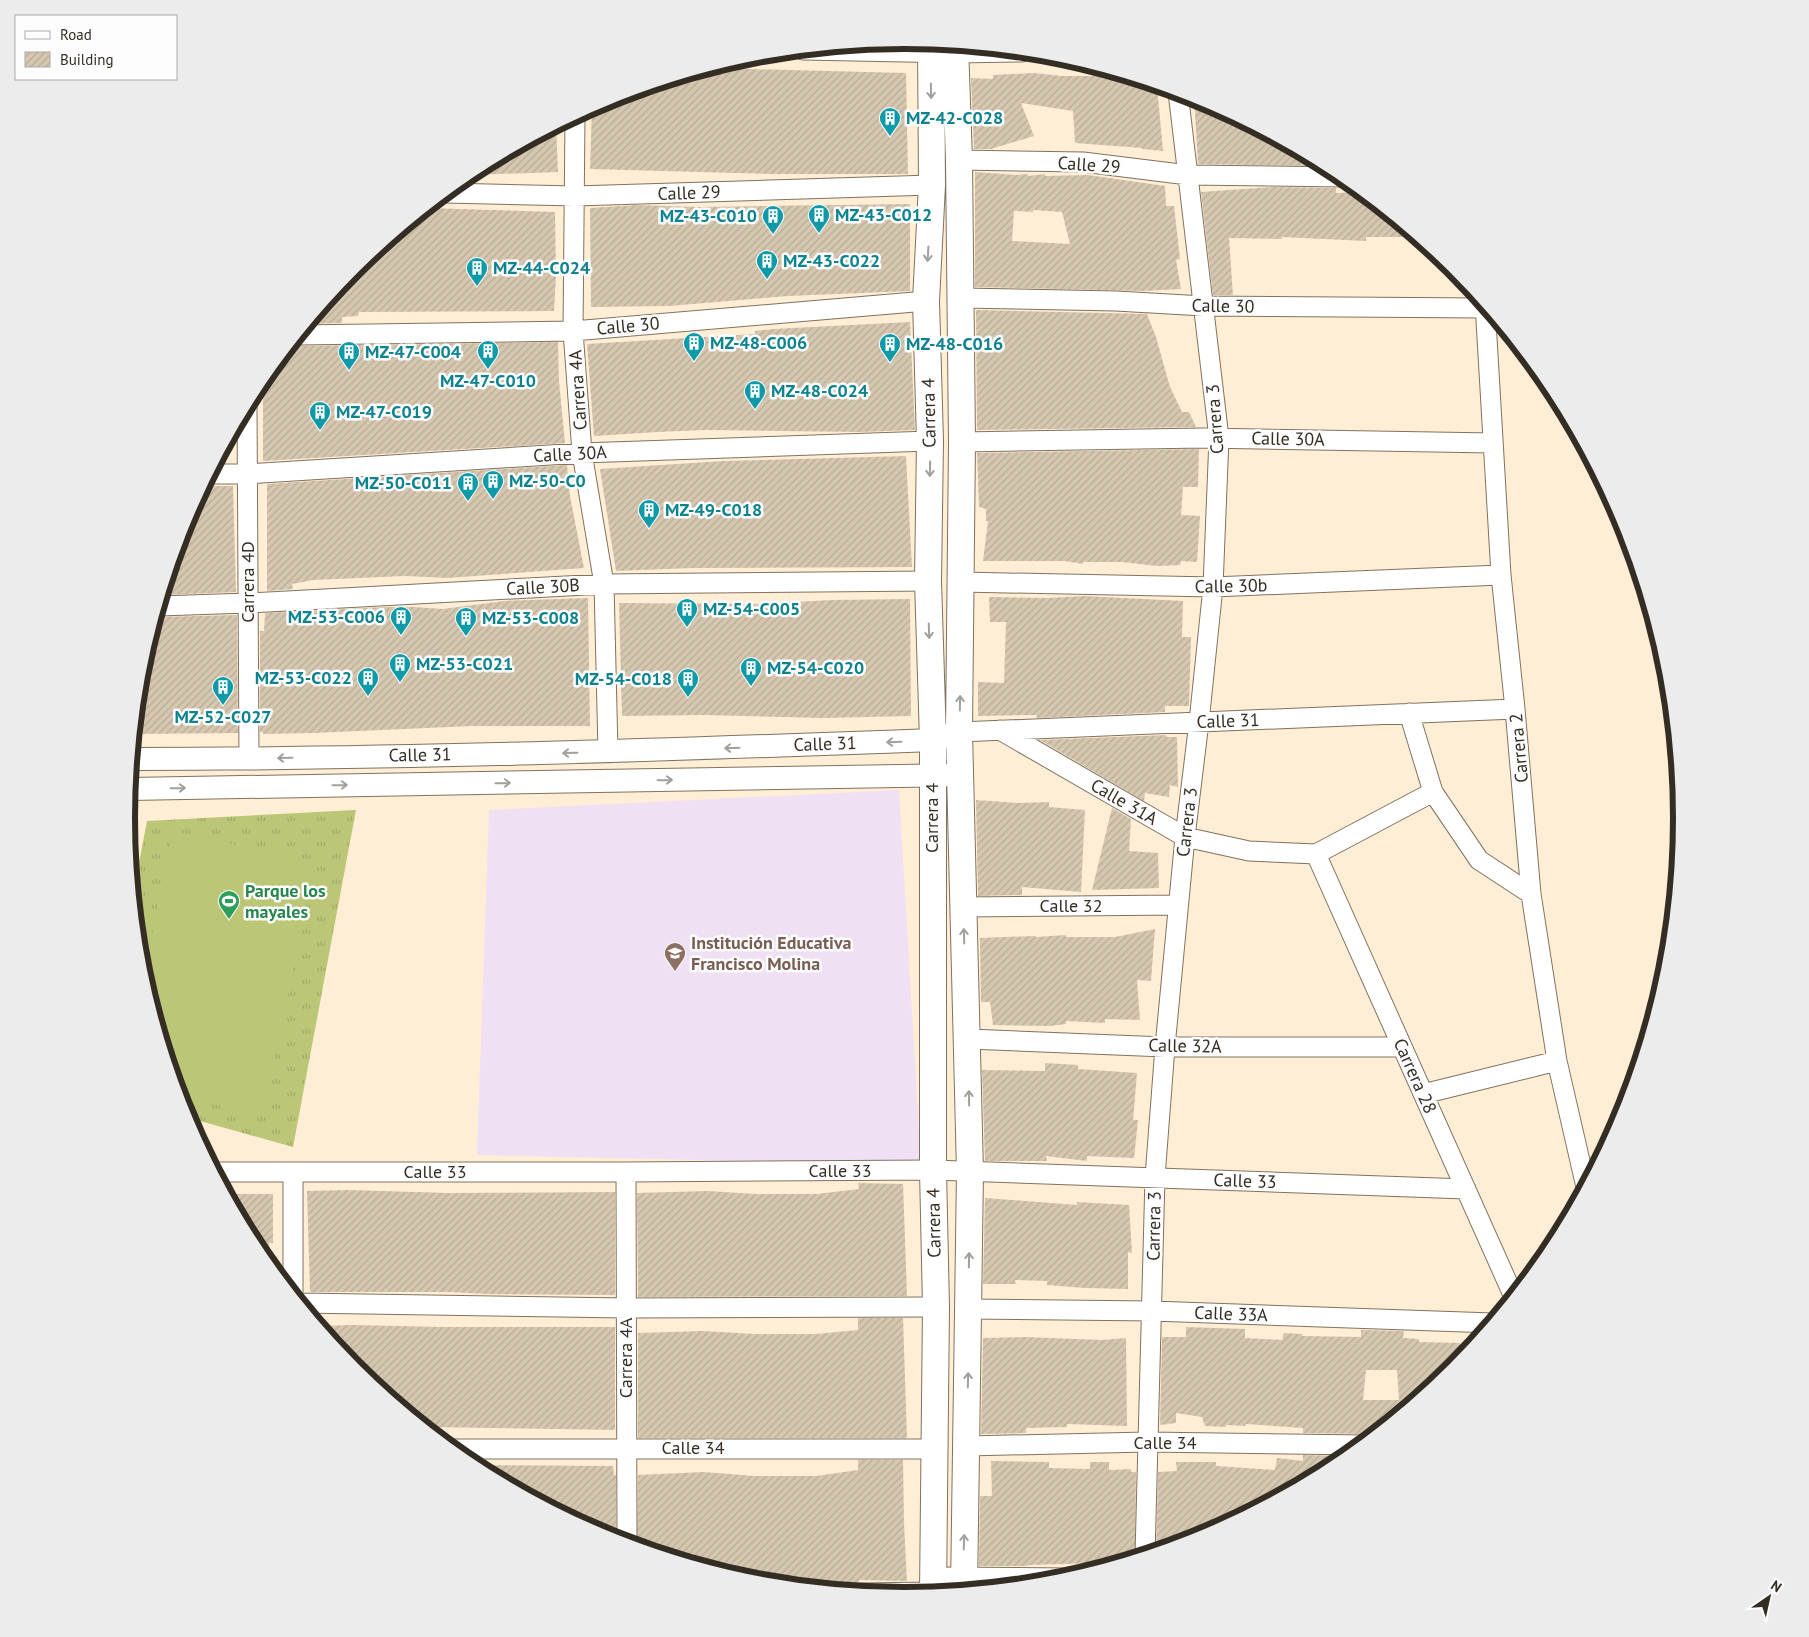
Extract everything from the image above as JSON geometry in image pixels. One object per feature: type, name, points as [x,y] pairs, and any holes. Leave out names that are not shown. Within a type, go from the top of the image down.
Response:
[{"type":"main road","name":"Carrera 4","points":[[943,50],[959,160],[962,442],[959,732],[970,1172],[967,1446],[963,1584]]},
{"type":"main road","name":"Carrera 4","points":[[933,1587],[936,1307],[933,1170],[933,740],[928,581],[930,441],[926,301],[932,185],[943,50]]},
{"type":"street","name":"Carrera 3","points":[[1144,1549],[1152,1311],[1154,1177],[1184,837],[1200,722],[1213,587],[1219,438],[1179,100]]},
{"type":"street","name":"Carrera 4A","points":[[575,123],[573,331],[582,453],[604,584],[608,752]]},
{"type":"street","name":"Calle 29","points":[[959,160],[1083,162],[1188,174],[1331,178]]},
{"type":"street","name":"Calle 29","points":[[456,193],[575,196],[932,185]]},
{"type":"street","name":"Calle 30","points":[[960,298],[1116,301],[1204,306],[1478,306]]},
{"type":"street","name":"Calle 30","points":[[306,335],[573,331],[926,301]]},
{"type":"street","name":"Carrera 2","points":[[1485,314],[1501,575],[1516,709],[1531,894],[1557,1061],[1584,1179]]},
{"type":"street","name":"Carrera 4D","points":[[247,419],[249,759]]},
{"type":"street","name":"Calle 30A","points":[[962,442],[1219,438],[1493,443]]},
{"type":"street","name":"Calle 30A","points":[[216,474],[247,474],[582,453],[930,441]]},
{"type":"street","name":"Calle 30b","points":[[961,582],[1213,587],[1501,575]]},
{"type":"street","name":"Calle 30B","points":[[165,606],[604,584],[928,581]]},
{"type":"street","name":"Calle 31","points":[[137,758],[249,759],[608,752],[933,740],[959,732],[1000,730],[1516,709]]},
{"type":"street","points":[[1409,713],[1433,792],[1479,860],[1531,894]]},
{"type":"street","name":"Calle 31A","points":[[1000,730],[1184,837],[1249,851],[1316,854]]},
{"type":"street","name":"Calle 31","points":[[136,789],[961,775]]},
{"type":"street","points":[[1316,854],[1433,792]]},
{"type":"street","name":"Carrera 28","points":[[1316,854],[1511,1291]]},
{"type":"street","name":"Calle 32","points":[[963,907],[1178,905]]},
{"type":"street","name":"Calle 32A","points":[[968,1040],[1165,1046],[1402,1047]]},
{"type":"street","points":[[1423,1094],[1557,1061]]},
{"type":"street","name":"Calle 33","points":[[221,1172],[933,1170],[1466,1189]]},
{"type":"street","points":[[293,1286],[294,1172]]},
{"type":"street","name":"Carrera 4A","points":[[626,1172],[627,1536]]},
{"type":"street","points":[[307,1303],[626,1308],[936,1307]]},
{"type":"street","name":"Calle 33A","points":[[968,1309],[1152,1311],[1486,1323]]},
{"type":"street","name":"Calle 34","points":[[967,1446],[1147,1442],[1351,1445]]},
{"type":"street","name":"Calle 34","points":[[463,1449],[933,1448]]},
{"type":"street","points":[[938,1587],[1008,1581]]},
{"type":"shaded area","points":[[899,790],[921,1165],[477,1155],[489,810]]},
{"type":"green space","name":"Parque los mayales","points":[[356,810],[293,1147],[196,1120],[193,1113],[161,1018],[141,919],[137,875],[147,821]]},
{"type":"green space","name":"Parque los mayales","points":[[173,831],[314,861],[264,1114],[188,1099],[161,1018],[148,956]]},
{"type":"building","points":[[733,69],[906,73],[908,174],[771,174],[590,169],[592,115],[657,90],[705,75]]},
{"type":"building","points":[[1034,73],[1062,76],[1107,76],[1158,92],[1163,151],[1075,143],[1073,111],[1021,103],[1034,136],[991,149],[974,149],[971,78],[993,79],[993,75]]},
{"type":"building","points":[[1194,105],[1245,128],[1312,166],[1198,164]]},
{"type":"building","points":[[556,132],[558,172],[483,175]]},
{"type":"building","points":[[975,172],[1028,174],[1028,176],[1045,174],[1045,176],[1088,175],[1165,186],[1166,206],[1174,206],[1180,259],[1176,260],[1181,289],[1144,291],[975,287]],"holes":[[[1014,211],[1062,212],[1070,244],[1012,241]]]},
{"type":"building","points":[[1272,187],[1336,188],[1336,193],[1352,192],[1408,237],[1366,237],[1366,241],[1282,237],[1282,239],[1229,238],[1233,295],[1213,295],[1201,192]]},
{"type":"building","points":[[910,204],[910,291],[788,296],[669,306],[591,307],[590,208],[637,205],[696,207]]},
{"type":"building","points":[[436,208],[555,212],[556,276],[554,311],[359,312],[358,316],[342,317],[342,323],[316,324],[360,274]]},
{"type":"building","points":[[976,310],[1147,314],[1156,337],[1170,387],[1182,412],[1189,412],[1196,427],[977,430]]},
{"type":"building","points":[[910,322],[915,430],[860,432],[705,430],[594,436],[587,344],[755,334],[755,331],[774,329]]},
{"type":"building","points":[[558,342],[559,381],[565,443],[263,461],[263,393],[294,350],[299,346]]},
{"type":"building","points":[[1199,449],[1198,487],[1183,487],[1181,515],[1200,516],[1197,562],[1181,561],[1180,565],[1157,566],[1122,562],[1083,562],[1083,564],[1065,561],[983,561],[988,521],[986,521],[986,509],[979,507],[977,453]]},
{"type":"building","points":[[906,456],[912,567],[692,568],[616,571],[600,469],[723,461]]},
{"type":"building","points":[[567,465],[570,496],[584,568],[447,578],[405,576],[313,580],[292,584],[293,589],[267,591],[267,484]]},
{"type":"building","points":[[210,486],[233,486],[236,592],[169,595],[193,524]]},
{"type":"building","points":[[1084,596],[1183,601],[1182,637],[1191,637],[1189,706],[1165,706],[1165,712],[1037,718],[1036,715],[978,716],[978,682],[1004,683],[1006,622],[990,622],[989,597],[1048,598]]},
{"type":"building","points":[[588,598],[590,726],[472,726],[313,733],[263,734],[263,732],[260,732],[260,631],[264,631],[265,613],[385,607],[443,609],[504,601]]},
{"type":"building","points":[[910,599],[911,716],[823,718],[703,715],[622,716],[619,603],[752,604]]},
{"type":"building","points":[[237,615],[238,733],[139,734],[150,668],[162,617]]},
{"type":"building","points":[[1166,735],[1167,737],[1177,737],[1178,787],[1170,785],[1169,797],[1145,793],[1144,801],[1040,740]]},
{"type":"building","points":[[976,800],[1018,803],[1049,802],[1049,807],[1085,810],[1081,892],[1022,887],[1022,895],[978,896]]},
{"type":"building","points":[[1112,808],[1131,819],[1129,851],[1158,853],[1159,888],[1092,890]]},
{"type":"building","points":[[1155,929],[1151,981],[1137,980],[1140,1020],[1105,1019],[1105,1023],[1066,1021],[1066,1024],[1050,1026],[993,1025],[990,1002],[981,1002],[980,938],[1066,935],[1066,937],[1115,937]]},
{"type":"building","points":[[1045,1063],[1078,1065],[1078,1069],[1137,1073],[1133,1120],[1138,1120],[1134,1158],[1087,1156],[1087,1161],[1046,1156],[1047,1161],[985,1161],[982,1070],[1045,1071]]},
{"type":"building","points":[[858,1183],[903,1184],[907,1296],[638,1297],[637,1193],[708,1191],[755,1194],[817,1194],[859,1189]]},
{"type":"building","points":[[349,1190],[448,1193],[615,1192],[615,1295],[310,1292],[307,1191]]},
{"type":"building","points":[[233,1194],[273,1194],[273,1243],[269,1243],[269,1253]]},
{"type":"building","points":[[985,1198],[1077,1205],[1077,1202],[1129,1205],[1132,1253],[1128,1252],[1128,1289],[1047,1285],[1047,1281],[1015,1280],[1016,1284],[983,1284]]},
{"type":"building","points":[[858,1318],[903,1318],[907,1438],[638,1438],[638,1333],[703,1331],[754,1334],[816,1334],[858,1330]]},
{"type":"building","points":[[326,1326],[615,1327],[615,1430],[434,1427],[360,1363]]},
{"type":"building","points":[[1186,1327],[1245,1329],[1245,1338],[1282,1340],[1284,1333],[1302,1334],[1302,1336],[1361,1337],[1361,1330],[1404,1331],[1403,1338],[1419,1339],[1419,1342],[1460,1343],[1459,1352],[1449,1363],[1412,1397],[1365,1435],[1303,1433],[1303,1428],[1246,1424],[1245,1426],[1226,1425],[1226,1427],[1205,1426],[1202,1417],[1176,1413],[1176,1423],[1160,1425],[1162,1337],[1186,1337]],"holes":[[[1366,1370],[1397,1370],[1399,1400],[1363,1400]]]},
{"type":"building","points":[[1025,1337],[1102,1340],[1126,1338],[1127,1426],[1067,1424],[1067,1427],[1026,1428],[1026,1433],[981,1434],[983,1338]]},
{"type":"building","points":[[1303,1455],[1336,1456],[1245,1509],[1199,1530],[1156,1545],[1158,1472],[1177,1471],[1176,1462],[1216,1462],[1216,1466],[1275,1470],[1277,1458],[1303,1461]]},
{"type":"building","points":[[858,1460],[903,1460],[907,1581],[859,1580],[854,1585],[804,1582],[705,1562],[637,1540],[638,1475],[704,1472],[754,1476],[816,1476],[858,1470]]},
{"type":"building","points":[[991,1461],[1049,1462],[1049,1468],[1090,1469],[1090,1462],[1109,1462],[1109,1470],[1131,1469],[1131,1472],[1136,1472],[1135,1552],[1101,1563],[979,1566],[980,1496],[992,1496]]},
{"type":"building","points":[[487,1465],[613,1466],[614,1475],[616,1475],[616,1532],[564,1509]]},
{"type":"place","name":"MZ-42-C028","points":[[890,137]]},
{"type":"place","name":"MZ-43-C012","points":[[819,234]]},
{"type":"place","name":"MZ-43-C010","points":[[773,235]]},
{"type":"place","name":"MZ-43-C022","points":[[767,280]]},
{"type":"place","name":"MZ-44-C024","points":[[477,287]]},
{"type":"place","name":"MZ-48-C006","points":[[694,362]]},
{"type":"place","name":"MZ-48-C016","points":[[890,363]]},
{"type":"place","name":"MZ-47-C010","points":[[488,370]]},
{"type":"place","name":"MZ-47-C004","points":[[349,371]]},
{"type":"place","name":"MZ-48-C024","points":[[755,410]]},
{"type":"place","name":"MZ-47-C019","points":[[320,431]]},
{"type":"place","name":"MZ-50-C0","points":[[493,500]]},
{"type":"place","name":"MZ-50-C011","points":[[468,502]]},
{"type":"place","name":"MZ-49-C018","points":[[649,529]]},
{"type":"place","name":"MZ-54-C005","points":[[687,628]]},
{"type":"place","name":"MZ-53-C006","points":[[401,636]]},
{"type":"place","name":"MZ-53-C008","points":[[466,637]]},
{"type":"place","name":"MZ-53-C021","points":[[400,683]]},
{"type":"place","name":"MZ-54-C020","points":[[751,687]]},
{"type":"place","name":"MZ-53-C022","points":[[368,697]]},
{"type":"place","name":"MZ-54-C018","points":[[688,698]]},
{"type":"place","name":"MZ-52-C027","points":[[223,706]]},
{"type":"place","name":"Parque los mayales","points":[[229,920]]},
{"type":"place","name":"Institución Educativa Francisco Molina","points":[[675,972]]}]
